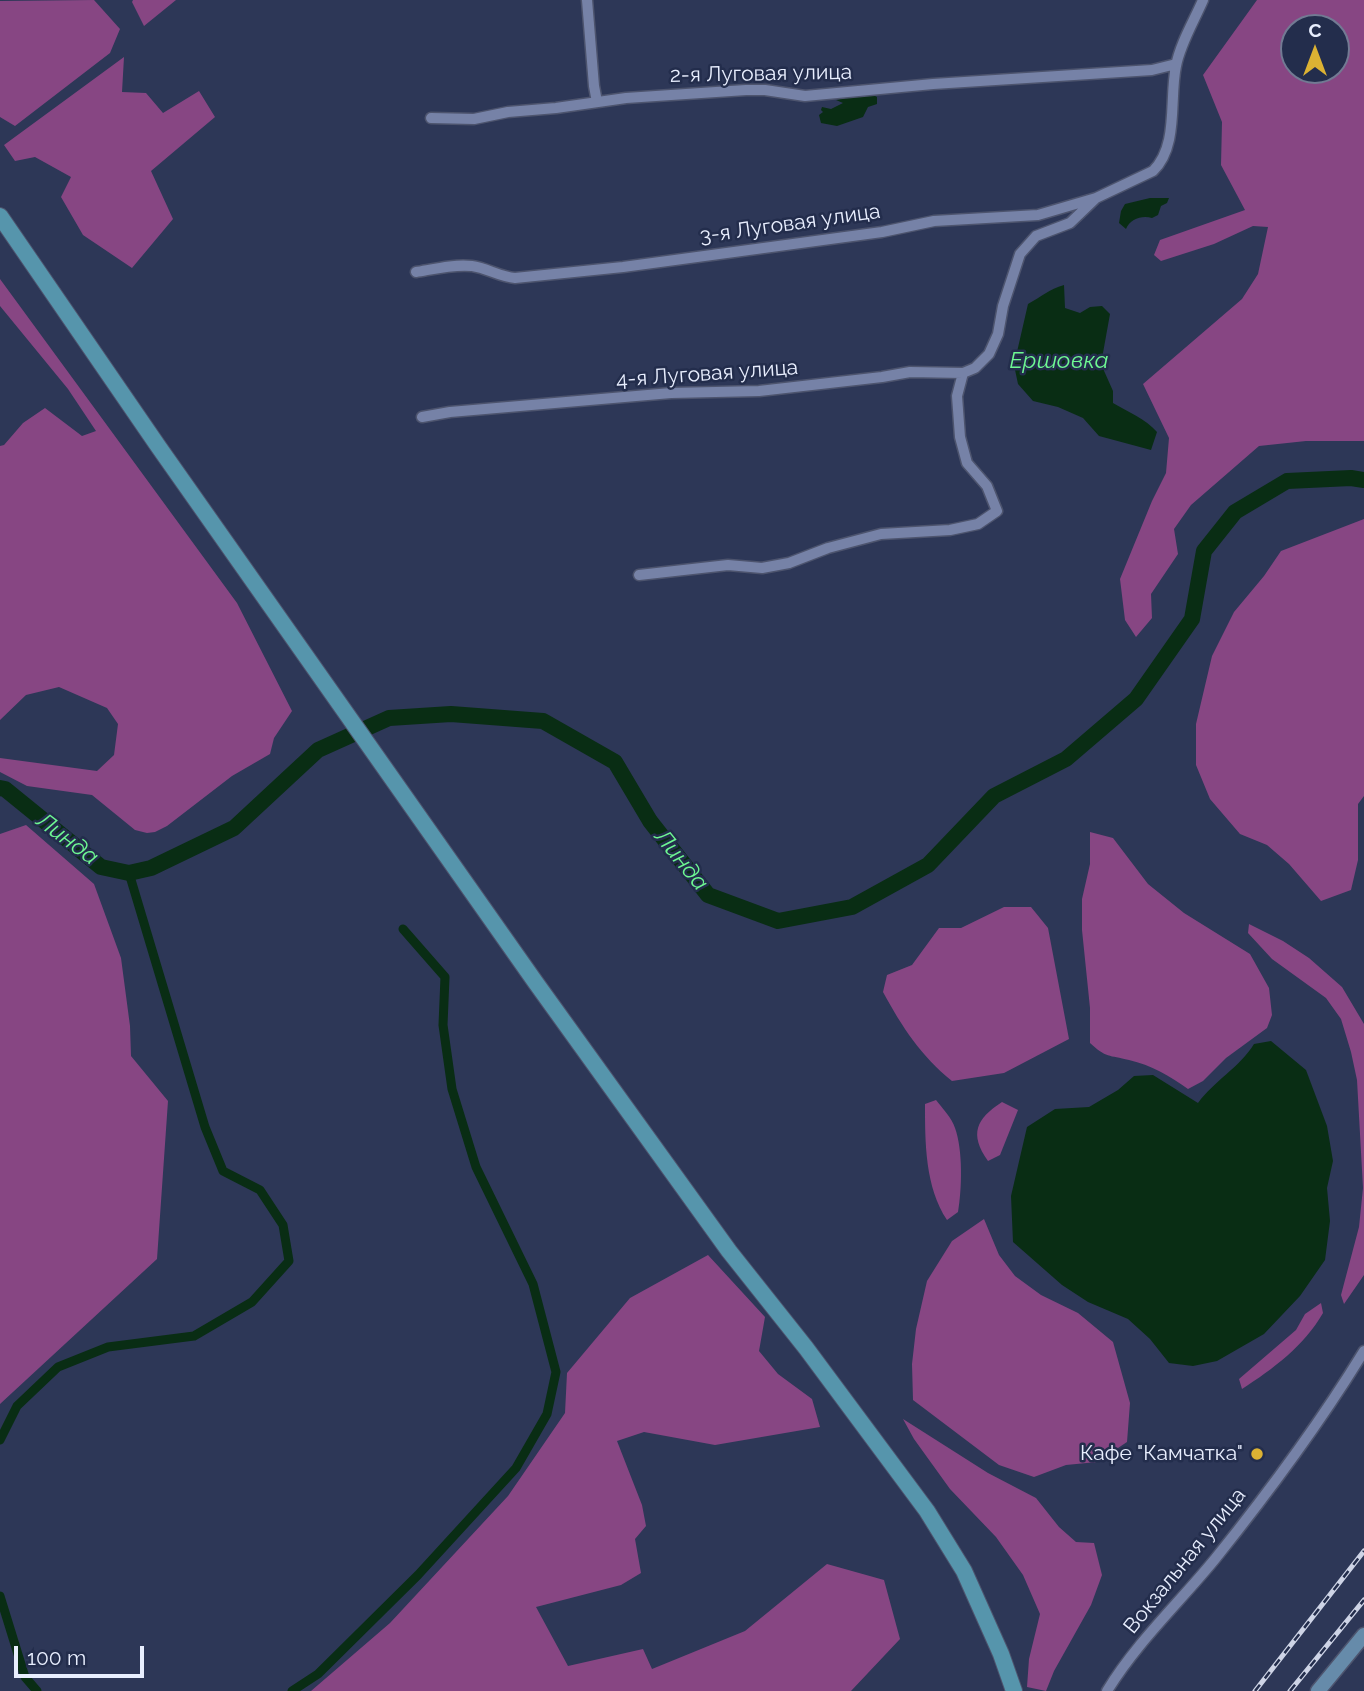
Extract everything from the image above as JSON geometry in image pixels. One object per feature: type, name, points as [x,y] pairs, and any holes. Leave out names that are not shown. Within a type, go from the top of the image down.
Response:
[{"type":"main road","points":[[0,216],[150,435],[536,983],[699,1210],[927,1511],[964,1571],[1001,1654],[1014,1691]]},
{"type":"street","points":[[587,0],[597,102]]},
{"type":"street","points":[[1176,64],[1203,0]]},
{"type":"street","name":"2-я Луговая улица","points":[[431,118],[474,119],[508,112],[597,102],[757,90],[805,96],[933,84],[1152,70],[1176,64]]},
{"type":"street","name":"3-я Луговая улица","points":[[416,272],[472,266],[502,277],[515,278],[623,267],[882,232],[934,221],[1038,215],[1096,198],[1153,171],[1161,164],[1168,142],[1176,64]]},
{"type":"street","points":[[639,575],[728,565],[762,568],[789,563],[828,548],[881,534],[950,530],[978,524],[997,510],[987,486],[967,463],[960,437],[957,396],[963,373],[975,368],[989,354],[998,334],[1003,306],[1020,254],[1036,236],[1070,223],[1096,198]]},
{"type":"street","name":"4-я Луговая улица","points":[[422,417],[450,412],[671,393],[759,390],[910,372],[963,373]]},
{"type":"street","name":"Вокзальная улица","points":[[1107,1691],[1141,1645],[1214,1560],[1332,1402],[1364,1351]]},
{"type":"street","points":[[1318,1691],[1364,1635]]},
{"type":"shaded area","points":[[94,0],[120,29],[110,53],[15,126],[0,117],[0,1]]},
{"type":"shaded area","points":[[133,0],[176,0],[144,26]]},
{"type":"shaded area","points":[[1257,0],[1364,0],[1364,441],[1306,441],[1259,446],[1191,505],[1174,529],[1178,554],[1151,594],[1152,618],[1136,637],[1125,620],[1120,579],[1166,473],[1169,438],[1143,384],[1242,299],[1258,274],[1268,227],[1253,226],[1214,244],[1161,261],[1154,255],[1160,240],[1245,210],[1221,165],[1222,122],[1203,75]]},
{"type":"shaded area","points":[[124,57],[122,92],[146,93],[163,113],[199,91],[215,117],[151,171],[173,219],[132,268],[83,235],[61,197],[71,177],[35,157],[15,161],[4,145]]},
{"type":"shaded area","points":[[0,279],[237,603],[292,711],[274,738],[270,754],[232,776],[167,826],[155,832],[135,830],[92,795],[27,786],[0,772],[0,758],[97,771],[114,755],[118,724],[107,708],[59,687],[26,695],[0,720],[0,446],[4,445],[23,423],[45,408],[82,436],[96,431],[68,389],[0,306]]},
{"type":"shaded area","points":[[1364,519],[1364,796],[1358,804],[1358,860],[1351,890],[1321,901],[1289,864],[1267,845],[1240,834],[1210,799],[1196,765],[1196,724],[1212,656],[1234,612],[1281,551]]},
{"type":"shaded area","points":[[26,825],[94,884],[121,958],[131,1056],[168,1101],[157,1259],[0,1404],[0,834]]},
{"type":"shaded area","points":[[1090,832],[1113,838],[1148,884],[1184,913],[1250,954],[1269,988],[1272,1015],[1267,1028],[1226,1058],[1203,1081],[1188,1089],[1153,1068],[1108,1055],[1090,1043],[1082,899],[1090,864]]},
{"type":"shaded area","points":[[1004,907],[1031,907],[1048,928],[1069,1039],[1004,1073],[952,1081],[922,1051],[897,1017],[883,992],[887,975],[912,965],[939,928],[961,928]]},
{"type":"shaded area","points":[[1249,924],[1309,958],[1342,987],[1364,1024],[1364,1275],[1344,1304],[1341,1295],[1359,1227],[1363,1188],[1357,1080],[1351,1052],[1341,1019],[1326,998],[1272,959],[1248,933]]},
{"type":"shaded area","points":[[936,1100],[954,1124],[961,1158],[958,1212],[947,1220],[934,1193],[926,1149],[925,1104]]},
{"type":"shaded area","points":[[1002,1102],[1018,1110],[1000,1155],[988,1161],[979,1143],[978,1128],[986,1115]]},
{"type":"shaded area","points":[[984,1219],[999,1255],[1015,1276],[1041,1295],[1078,1313],[1113,1342],[1130,1403],[1127,1442],[1097,1462],[1066,1465],[1034,1477],[999,1465],[913,1400],[912,1364],[916,1329],[927,1281],[952,1241]]},
{"type":"shaded area","points":[[708,1255],[765,1317],[759,1351],[778,1374],[812,1399],[820,1427],[715,1445],[644,1432],[617,1441],[642,1505],[646,1526],[635,1539],[641,1573],[621,1585],[536,1607],[568,1666],[643,1649],[652,1669],[745,1631],[827,1564],[884,1580],[900,1639],[851,1691],[311,1691],[390,1623],[508,1496],[565,1413],[567,1373],[630,1298]]},
{"type":"shaded area","points":[[1321,1303],[1323,1313],[1307,1336],[1276,1365],[1242,1389],[1239,1379],[1296,1330],[1305,1314]]},
{"type":"shaded area","points":[[903,1419],[988,1473],[1036,1498],[1059,1527],[1076,1542],[1094,1543],[1102,1575],[1091,1605],[1054,1671],[1046,1691],[1027,1687],[1029,1659],[1040,1614],[1023,1575],[996,1537],[950,1489]]},
{"type":"water","points":[[869,93],[877,97],[877,104],[868,107],[863,117],[837,126],[821,123],[819,115],[823,112],[822,107],[831,109],[843,103],[836,100]]},
{"type":"water","points":[[1150,198],[1169,198],[1167,203],[1161,206],[1158,215],[1152,218],[1137,219],[1126,229],[1119,223],[1125,204]]},
{"type":"water","name":"Ершовка","points":[[1064,285],[1065,308],[1080,313],[1090,307],[1102,306],[1110,314],[1101,364],[1113,391],[1113,403],[1142,419],[1157,432],[1151,450],[1099,436],[1083,418],[1058,407],[1033,401],[1018,384],[1014,365],[1028,304]]},
{"type":"water","points":[[1271,1041],[1306,1070],[1327,1126],[1333,1161],[1327,1188],[1330,1221],[1325,1260],[1300,1296],[1264,1334],[1217,1361],[1193,1366],[1169,1363],[1150,1339],[1128,1319],[1088,1302],[1062,1285],[1013,1242],[1011,1196],[1027,1127],[1055,1109],[1089,1107],[1118,1090],[1134,1076],[1153,1075],[1198,1103],[1254,1044]]},
{"type":"waterway","name":"Линда","points":[[0,788],[5,789],[101,867],[129,873],[151,868],[234,828],[318,750],[389,718],[451,714],[543,721],[615,762],[650,821],[708,895],[778,921],[852,907],[928,865],[994,796],[1066,759],[1136,699],[1192,619],[1204,551],[1235,512],[1287,481],[1351,478],[1364,480]]},
{"type":"waterway","points":[[0,1440],[17,1406],[58,1367],[108,1347],[194,1336],[252,1302],[289,1261],[283,1225],[260,1190],[223,1171],[205,1127],[129,873]]},
{"type":"waterway","points":[[292,1691],[318,1674],[418,1575],[516,1468],[547,1414],[556,1372],[533,1284],[476,1167],[452,1089],[443,1025],[445,977],[403,929]]},
{"type":"waterway","points":[[0,1596],[25,1677],[37,1691]]},
{"type":"railway","points":[[1255,1691],[1364,1551]]},
{"type":"railway","points":[[1290,1691],[1364,1600]]},
{"type":"place","name":"Кафе \"Камчатка\"","points":[[1257,1454]]}]
